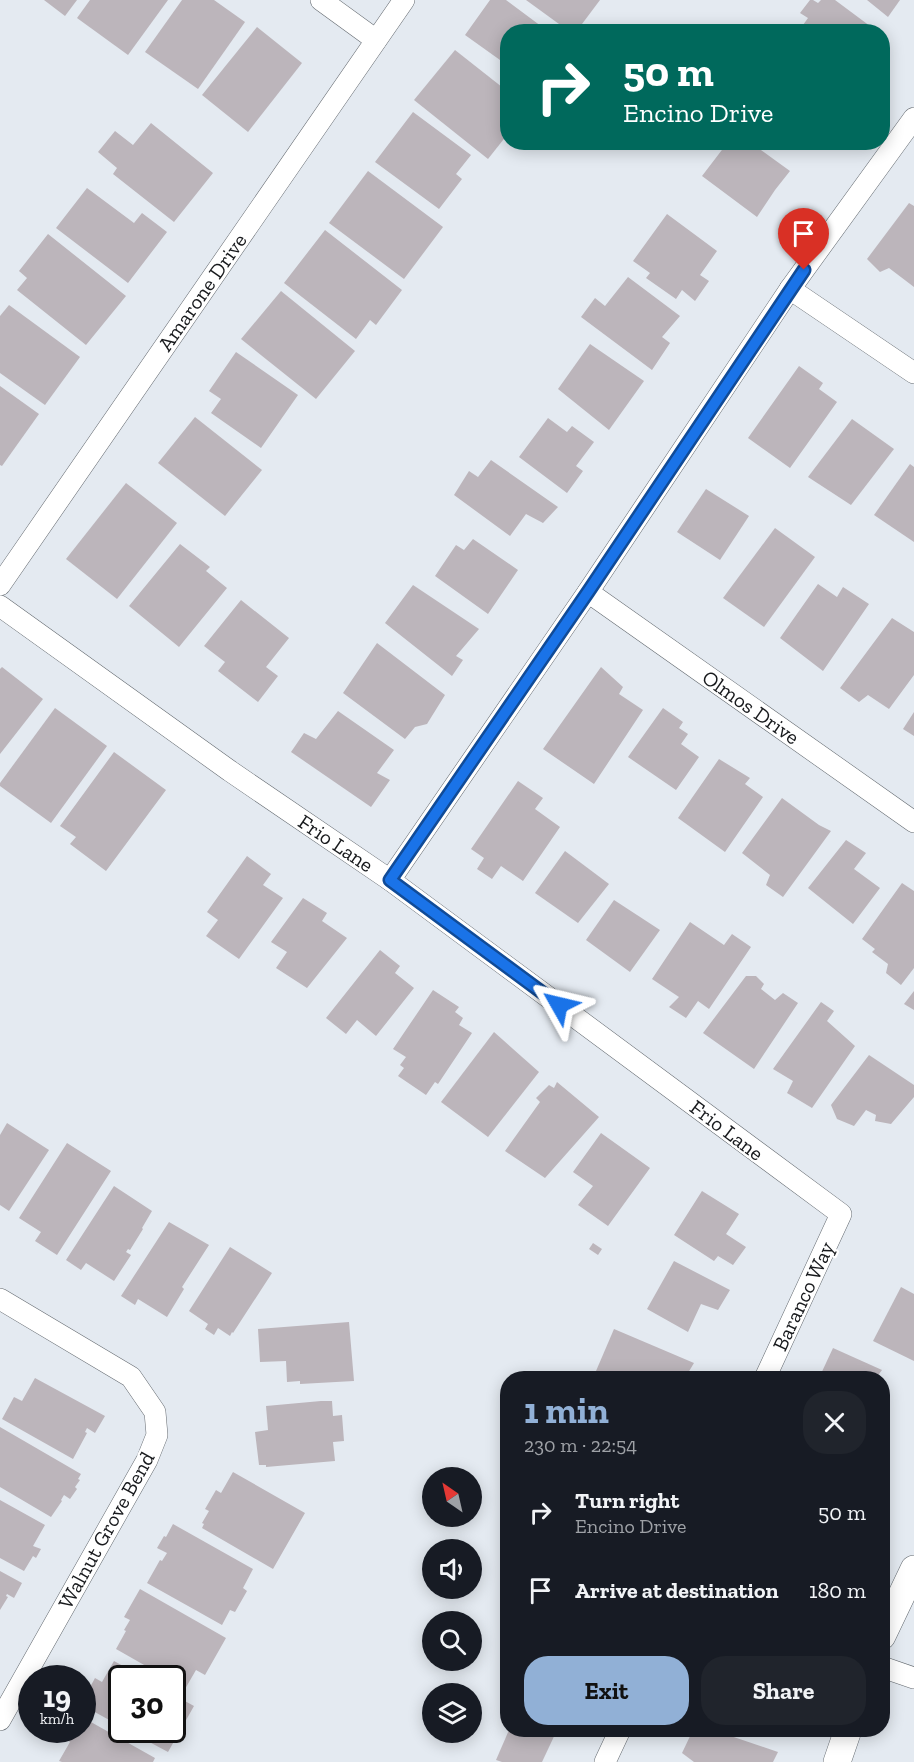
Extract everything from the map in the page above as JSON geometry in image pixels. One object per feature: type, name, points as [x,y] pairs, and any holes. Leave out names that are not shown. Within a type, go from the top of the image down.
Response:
[{"type":"street","points":[[321,0],[376,40]]},
{"type":"street","name":"Amarone Drive","points":[[0,585],[404,0]]},
{"type":"street","points":[[390,880],[588,592],[790,289],[914,118]]},
{"type":"street","points":[[790,289],[914,373]]},
{"type":"street","name":"Olmos Drive","points":[[588,592],[914,822]]},
{"type":"street","name":"Frio Lane","points":[[0,606],[230,771],[390,880],[841,1214]]},
{"type":"street","name":"Baranco Way","points":[[768,1371],[841,1214]]},
{"type":"street","name":"Walnut Grove Bend","points":[[0,1299],[131,1377],[155,1412],[157,1435],[147,1460],[0,1720]]},
{"type":"street","points":[[890,1619],[914,1569]]},
{"type":"street","points":[[890,1670],[914,1678]]},
{"type":"street","points":[[604,1762],[616,1737]]},
{"type":"street","points":[[837,1762],[846,1737]]},
{"type":"building","points":[[44,0],[77,0],[65,16]]},
{"type":"building","points":[[90,0],[168,0],[128,55],[77,18]]},
{"type":"building","points":[[182,0],[214,0],[245,22],[198,89],[145,52]]},
{"type":"building","points":[[490,0],[506,0],[538,24],[500,24],[500,60],[465,35]]},
{"type":"building","points":[[526,0],[600,0],[582,24],[559,24]]},
{"type":"building","points":[[810,0],[818,3],[821,0],[835,0],[867,24],[804,24],[808,18],[800,13]]},
{"type":"building","points":[[867,0],[900,0],[888,17]]},
{"type":"building","points":[[257,27],[302,63],[248,132],[202,95]]},
{"type":"building","points":[[455,50],[500,85],[500,144],[488,159],[414,100]]},
{"type":"building","points":[[413,112],[471,155],[456,174],[462,179],[439,209],[375,162]]},
{"type":"building","points":[[151,123],[213,173],[174,222],[113,174],[117,168],[98,152],[115,131],[133,145]]},
{"type":"building","points":[[722,150],[761,150],[790,171],[757,217],[702,176]]},
{"type":"building","points":[[368,171],[443,227],[404,279],[329,223]]},
{"type":"building","points":[[87,188],[134,223],[142,213],[167,232],[128,283],[56,228]]},
{"type":"building","points":[[909,203],[914,206],[914,287],[889,268],[880,272],[867,259]]},
{"type":"building","points":[[667,214],[717,251],[700,275],[709,281],[695,301],[682,290],[676,299],[646,278],[650,273],[633,261]]},
{"type":"building","points":[[325,230],[402,290],[376,325],[370,320],[356,339],[284,283]]},
{"type":"building","points":[[48,234],[126,296],[86,345],[17,290],[27,278],[19,271]]},
{"type":"building","points":[[628,277],[680,316],[662,337],[670,343],[652,370],[581,317],[595,298],[605,306]]},
{"type":"building","points":[[281,291],[355,351],[316,399],[241,339]]},
{"type":"building","points":[[9,305],[80,357],[45,405],[0,373],[0,316]]},
{"type":"building","points":[[590,344],[644,381],[609,430],[558,389]]},
{"type":"building","points":[[236,352],[298,395],[261,448],[211,413],[221,399],[209,391]]},
{"type":"building","points":[[799,366],[823,383],[819,389],[837,402],[790,468],[748,438]]},
{"type":"building","points":[[0,386],[39,414],[2,466],[0,465]]},
{"type":"building","points":[[195,417],[262,470],[225,516],[158,463]]},
{"type":"building","points":[[548,418],[567,432],[572,426],[594,442],[576,466],[583,471],[567,493],[519,457]]},
{"type":"building","points":[[852,419],[894,449],[851,505],[808,477]]},
{"type":"building","points":[[491,460],[558,507],[543,523],[526,514],[510,536],[454,495],[469,471],[478,477]]},
{"type":"building","points":[[910,464],[914,467],[914,542],[874,515]]},
{"type":"building","points":[[126,483],[177,523],[117,599],[66,559]]},
{"type":"building","points":[[706,489],[749,516],[720,560],[677,532]]},
{"type":"building","points":[[775,528],[815,557],[764,627],[723,598]]},
{"type":"building","points":[[473,539],[518,570],[488,614],[435,576],[456,545],[464,550]]},
{"type":"building","points":[[180,544],[210,567],[206,571],[227,588],[179,647],[129,606]]},
{"type":"building","points":[[818,584],[837,597],[843,587],[869,604],[823,671],[780,638]]},
{"type":"building","points":[[413,585],[479,629],[456,656],[463,660],[452,676],[385,623]]},
{"type":"building","points":[[241,600],[289,638],[266,667],[278,676],[258,702],[218,671],[225,662],[204,646]]},
{"type":"building","points":[[892,618],[914,632],[914,675],[889,709],[868,695],[859,702],[840,688]]},
{"type":"building","points":[[377,643],[445,695],[427,724],[415,727],[405,739],[343,693]]},
{"type":"building","points":[[2,667],[43,699],[0,754],[0,669]]},
{"type":"building","points":[[601,667],[623,687],[619,694],[643,710],[594,784],[543,749]]},
{"type":"building","points":[[55,708],[107,746],[51,823],[0,786],[0,783]]},
{"type":"building","points":[[663,708],[683,722],[679,728],[688,734],[681,744],[699,757],[676,790],[628,757]]},
{"type":"building","points":[[338,711],[394,750],[377,773],[390,780],[371,807],[291,752],[304,733],[316,739]]},
{"type":"building","points":[[914,712],[914,736],[903,729]]},
{"type":"building","points":[[114,752],[166,790],[106,871],[70,844],[76,837],[60,826]]},
{"type":"building","points":[[719,759],[750,778],[745,784],[763,797],[725,852],[678,818]]},
{"type":"building","points":[[518,781],[543,798],[535,809],[560,827],[523,881],[501,866],[492,879],[477,869],[484,858],[471,849]]},
{"type":"building","points":[[782,798],[831,831],[783,897],[766,885],[770,875],[742,853]]},
{"type":"building","points":[[846,840],[866,853],[854,869],[880,888],[853,924],[808,888]]},
{"type":"building","points":[[565,851],[609,884],[578,923],[535,893]]},
{"type":"building","points":[[247,856],[271,874],[263,885],[283,898],[239,959],[206,936],[218,920],[207,912]]},
{"type":"building","points":[[902,883],[914,891],[914,968],[901,985],[886,973],[888,964],[872,952],[875,949],[862,939]]},
{"type":"building","points":[[303,898],[327,913],[322,921],[347,938],[307,988],[276,968],[287,952],[271,942]]},
{"type":"building","points":[[614,900],[660,930],[630,972],[586,940]]},
{"type":"building","points":[[690,922],[724,945],[732,934],[751,947],[709,1009],[698,1001],[686,1018],[669,1007],[679,997],[652,979]]},
{"type":"building","points":[[380,950],[400,966],[395,973],[414,988],[376,1036],[357,1020],[346,1034],[326,1018]]},
{"type":"building","points":[[746,976],[756,976],[764,984],[761,989],[775,1000],[783,993],[798,1003],[754,1069],[703,1033]]},
{"type":"building","points":[[433,990],[459,1007],[455,1012],[463,1018],[459,1025],[472,1033],[438,1084],[435,1082],[426,1095],[398,1076],[404,1068],[400,1065],[406,1057],[393,1049]]},
{"type":"building","points":[[914,991],[914,1010],[904,1004]]},
{"type":"building","points":[[821,1002],[834,1011],[827,1021],[855,1046],[812,1108],[787,1093],[793,1081],[773,1069]]},
{"type":"building","points":[[494,1032],[539,1072],[488,1137],[441,1102]]},
{"type":"building","points":[[869,1055],[914,1085],[914,1097],[891,1124],[875,1121],[876,1115],[866,1110],[854,1126],[837,1119],[831,1105]]},
{"type":"building","points":[[557,1082],[599,1117],[545,1178],[505,1151],[540,1102],[536,1098],[549,1085],[554,1088]]},
{"type":"building","points":[[7,1123],[49,1150],[9,1211],[0,1205],[0,1135]]},
{"type":"building","points":[[601,1133],[650,1168],[608,1226],[578,1205],[593,1186],[573,1172]]},
{"type":"building","points":[[67,1143],[111,1171],[57,1255],[35,1241],[41,1232],[19,1218]]},
{"type":"building","points":[[114,1186],[152,1211],[130,1250],[126,1252],[131,1255],[114,1281],[86,1263],[81,1270],[66,1260]]},
{"type":"building","points":[[702,1191],[739,1214],[726,1234],[746,1247],[733,1265],[718,1256],[714,1261],[674,1235]]},
{"type":"building","points":[[169,1222],[209,1245],[182,1287],[184,1289],[167,1317],[138,1299],[135,1305],[121,1296]]},
{"type":"building","points":[[593,1243],[602,1249],[598,1255],[589,1249]]},
{"type":"building","points":[[230,1247],[272,1273],[233,1333],[230,1336],[218,1328],[214,1335],[205,1329],[208,1324],[189,1311]]},
{"type":"building","points":[[674,1261],[730,1290],[718,1310],[701,1304],[688,1332],[647,1309]]},
{"type":"building","points":[[901,1287],[914,1294],[914,1361],[873,1341]]},
{"type":"building","points":[[349,1322],[354,1381],[300,1384],[300,1381],[287,1382],[286,1361],[260,1362],[258,1329]]},
{"type":"building","points":[[614,1329],[694,1363],[689,1371],[596,1371]]},
{"type":"building","points":[[833,1348],[882,1370],[881,1371],[822,1371]]},
{"type":"building","points":[[35,1378],[105,1416],[95,1433],[87,1428],[85,1432],[87,1433],[73,1459],[2,1419],[14,1397],[22,1401]]},
{"type":"building","points":[[332,1401],[333,1416],[342,1415],[344,1441],[333,1442],[335,1461],[266,1467],[266,1465],[259,1465],[255,1432],[268,1430],[266,1406]]},
{"type":"building","points":[[0,1427],[81,1474],[75,1487],[77,1489],[70,1499],[64,1495],[51,1517],[0,1487]]},
{"type":"building","points":[[233,1472],[305,1513],[273,1569],[202,1528],[204,1524],[202,1523],[209,1511],[205,1509],[216,1490],[221,1493]]},
{"type":"building","points":[[0,1500],[45,1525],[33,1546],[41,1549],[36,1558],[33,1556],[24,1571],[0,1558]]},
{"type":"building","points":[[173,1524],[253,1569],[243,1588],[247,1591],[235,1612],[230,1610],[222,1625],[147,1583],[160,1560],[162,1561],[167,1553],[157,1548]]},
{"type":"building","points":[[0,1571],[22,1583],[14,1598],[7,1594],[8,1597],[0,1610]]},
{"type":"building","points":[[140,1589],[226,1638],[205,1675],[196,1670],[186,1687],[186,1665],[144,1665],[116,1649],[130,1620],[124,1617]]},
{"type":"building","points":[[108,1672],[108,1719],[96,1713],[96,1679],[102,1682]]},
{"type":"building","points":[[186,1702],[194,1706],[186,1720]]},
{"type":"building","points":[[96,1725],[108,1732],[108,1743],[128,1743],[155,1758],[153,1762],[59,1761],[69,1743],[96,1743]]},
{"type":"building","points":[[506,1737],[554,1737],[542,1762],[496,1760]]},
{"type":"building","points":[[690,1737],[734,1737],[778,1752],[773,1762],[694,1762],[682,1753]]},
{"type":"building","points":[[151,1743],[173,1743],[168,1752]]},
{"type":"route","points":[[559,1005],[390,880],[588,592],[804,270]]}]
